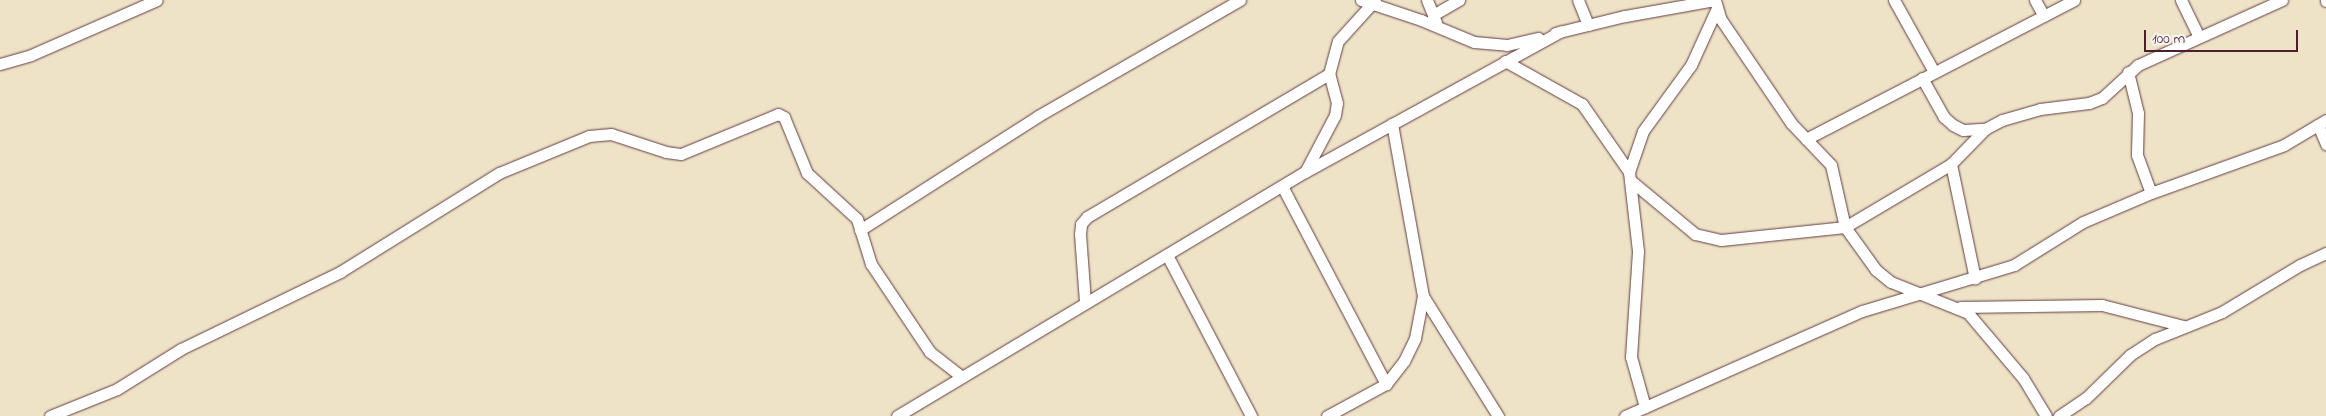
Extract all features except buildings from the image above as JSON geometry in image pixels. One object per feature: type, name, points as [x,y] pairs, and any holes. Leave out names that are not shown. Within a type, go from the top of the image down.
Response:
[{"type":"street","points":[[0,64],[32,55],[157,0]]},
{"type":"street","points":[[860,230],[1038,116],[1240,0]]},
{"type":"street","points":[[1427,0],[1438,27]]},
{"type":"street","points":[[1433,14],[1459,0]]},
{"type":"street","points":[[1578,0],[1588,25]]},
{"type":"street","points":[[1894,0],[1934,72]]},
{"type":"street","points":[[2035,0],[2044,16]]},
{"type":"street","points":[[1806,139],[2074,0]]},
{"type":"street","points":[[2181,0],[2198,35]]},
{"type":"street","points":[[1506,62],[1582,104],[1630,176],[1694,234],[1707,239],[1721,240],[1844,227],[1950,164],[1985,129],[2002,120],[2040,110],[2089,103],[2102,98],[2128,72],[2260,4],[2282,0]]},
{"type":"street","points":[[1305,172],[1335,114],[1337,103],[1329,74],[1344,32],[1369,1],[1489,45],[1532,40],[1588,25],[1716,3]]},
{"type":"street","points":[[1716,3],[1720,18],[1791,123],[1831,165],[1844,227],[1876,270],[1892,282],[1968,314],[1994,340],[2023,378],[2046,416]]},
{"type":"street","points":[[1640,411],[1631,358],[1638,251],[1630,176],[1643,131],[1691,65],[1716,3]]},
{"type":"street","points":[[897,416],[961,376],[1024,342],[1085,302],[1305,172],[1561,31]]},
{"type":"street","points":[[2128,72],[2138,113],[2136,155],[2151,193]]},
{"type":"street","points":[[1085,302],[1080,234],[1087,217],[1329,74]]},
{"type":"street","points":[[1922,78],[1948,121],[1963,130],[1985,129]]},
{"type":"street","points":[[50,416],[117,389],[181,349],[340,272],[499,173],[589,136],[612,134],[666,152],[681,154],[778,114],[784,117],[807,174],[852,210],[872,264],[886,288],[930,352],[961,376]]},
{"type":"street","points":[[1625,416],[1640,411],[1862,310],[1975,279],[2014,265],[2076,226],[2151,193],[2276,148],[2322,122],[2326,144]]},
{"type":"street","points":[[1327,416],[1386,384],[1404,361],[1415,338],[1423,296],[1392,124]]},
{"type":"street","points":[[1950,164],[1975,279]]},
{"type":"street","points":[[1282,186],[1386,384]]},
{"type":"street","points":[[2059,416],[2086,398],[2130,355],[2183,326],[2222,312],[2326,253]]},
{"type":"street","points":[[1167,255],[1251,416]]},
{"type":"street","points":[[1423,296],[1498,416]]},
{"type":"street","points":[[1954,307],[2102,305],[2183,326]]}]
